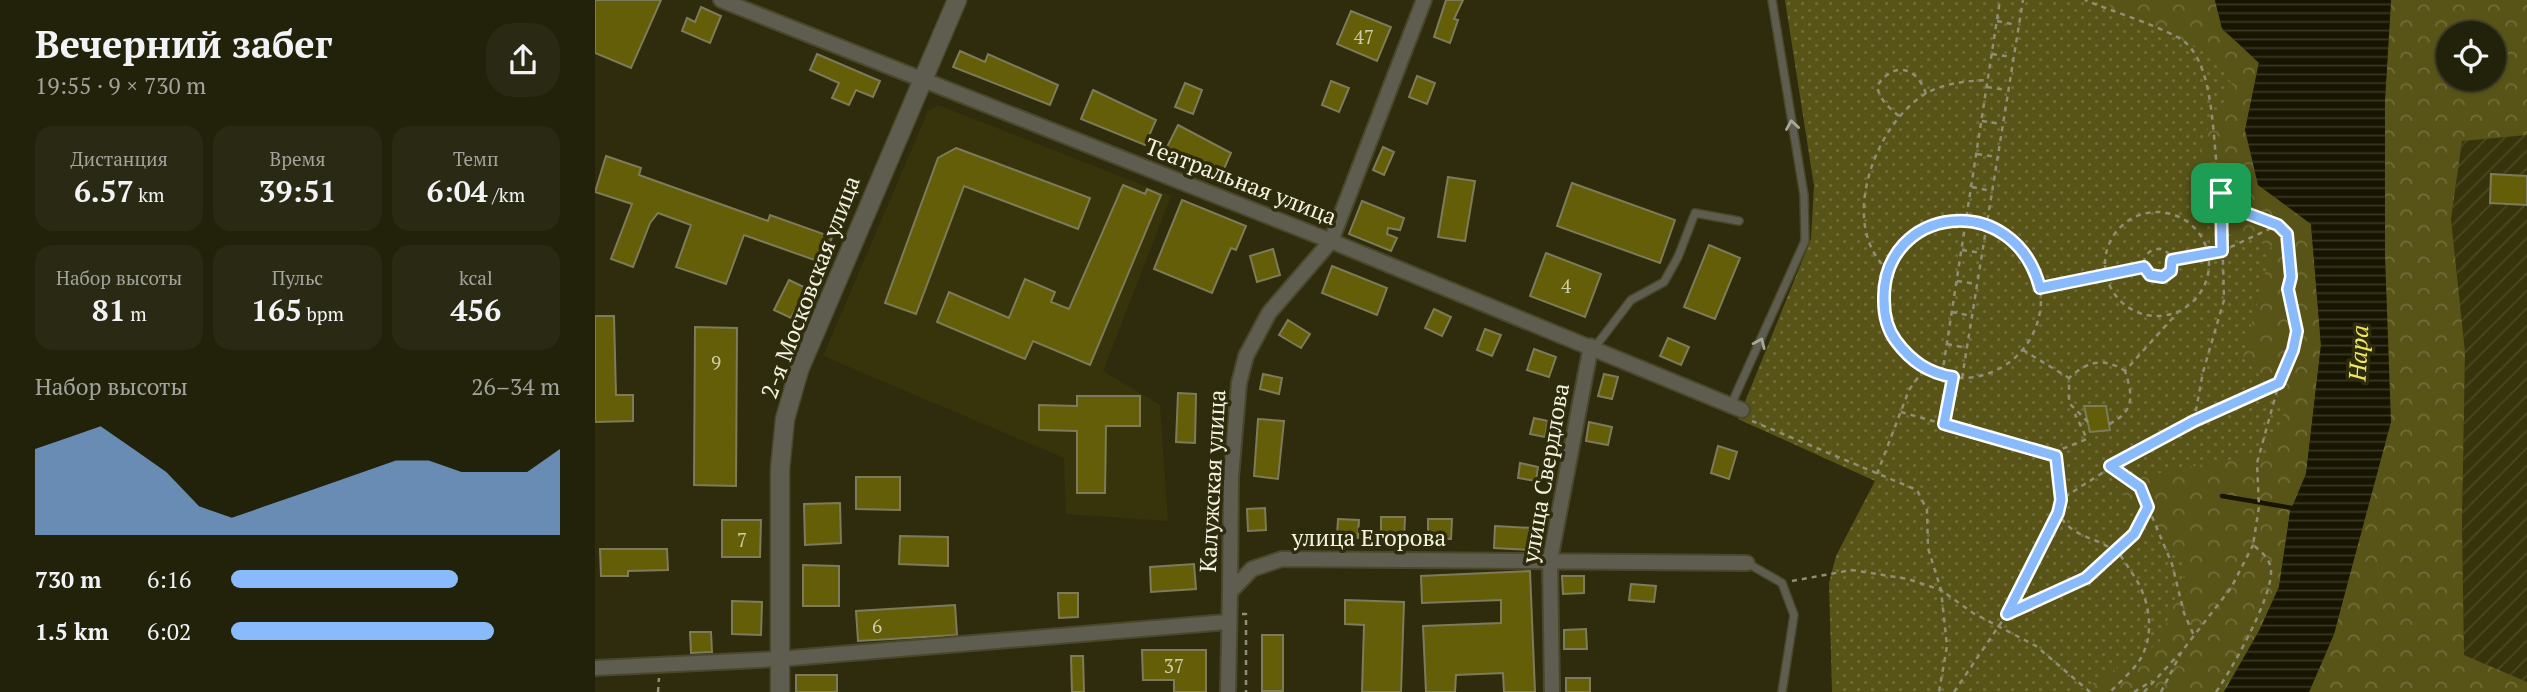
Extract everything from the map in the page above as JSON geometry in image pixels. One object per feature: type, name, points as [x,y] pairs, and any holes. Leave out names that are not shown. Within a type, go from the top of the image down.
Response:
[{"type":"street","name":"Театральная улица","points":[[721,0],[1331,241],[1737,407]]},
{"type":"street","name":"2-я Московская улица","points":[[780,692],[781,469],[785,419],[799,370],[957,0]]},
{"type":"street","name":"Калужская улица","points":[[1230,592],[1230,477],[1245,356],[1269,313],[1331,241],[1424,0]]},
{"type":"street","name":"улица Свердлова","points":[[1552,692],[1550,560],[1593,347]]},
{"type":"street","name":"улица Егорова","points":[[1230,592],[1252,569],[1282,559],[1747,563]]},
{"type":"street","points":[[1228,692],[1227,622],[1230,592]]},
{"type":"street","points":[[595,668],[779,659],[1227,622]]},
{"type":"lane","points":[[1737,407],[1805,241],[1804,195],[1772,0]]},
{"type":"lane","points":[[1593,347],[1630,300],[1664,282],[1678,257],[1695,213],[1739,221]]},
{"type":"lane","points":[[1747,563],[1782,583],[1794,615],[1782,692]]},
{"type":"path","points":[[1942,375],[2000,0]]},
{"type":"path","points":[[1962,378],[2011,57],[2023,0]]},
{"type":"path","points":[[2085,0],[2183,41],[2198,56],[2206,82],[2221,193],[2224,300],[2203,372],[2194,421]]},
{"type":"path","points":[[1997,21],[2017,24]]},
{"type":"path","points":[[1992,54],[2011,57]]},
{"type":"path","points":[[1899,117],[1884,103],[1878,92],[1877,86],[1891,71],[1901,67],[1910,70],[1918,77],[1926,94]]},
{"type":"path","points":[[1889,271],[1877,260],[1867,233],[1866,179],[1877,151],[1899,117],[1926,94],[1947,85],[1988,80]]},
{"type":"path","points":[[1987,87],[2006,90]]},
{"type":"path","points":[[1982,121],[2001,124]]},
{"type":"path","points":[[1977,154],[1996,157]]},
{"type":"path","points":[[1972,187],[1991,191]]},
{"type":"path","points":[[2144,692],[2195,638],[2231,588],[2253,545],[2259,507],[2257,463],[2279,383],[2293,350],[2297,331],[2288,289],[2291,277],[2287,234],[2278,225],[2241,211],[2221,193]]},
{"type":"path","points":[[2125,371],[2178,312],[2193,302],[2204,288],[2209,271],[2209,253],[2202,236],[2191,223],[2160,211],[2143,213],[2128,220],[2115,231],[2107,246],[2106,275],[2115,295],[2127,306],[2152,315],[2178,312]]},
{"type":"path","points":[[1948,221],[1986,223],[2008,235],[2024,250],[2035,268],[2040,288],[2040,311],[2034,331],[2023,349],[2007,364],[1988,374],[1962,378],[1942,375],[1925,368],[1906,355],[1892,335],[1884,312],[1884,287],[1889,271],[1905,244],[1925,229],[1948,221]]},
{"type":"path","points":[[2172,260],[2222,251],[2278,225]]},
{"type":"path","points":[[2155,249],[2165,250],[2172,260],[2171,271],[2163,277],[2150,275],[2144,267],[2147,254],[2155,249]]},
{"type":"path","points":[[1962,250],[1982,253]]},
{"type":"path","points":[[2040,288],[2144,267]]},
{"type":"path","points":[[1957,281],[1977,284]]},
{"type":"path","points":[[1952,312],[1972,316]]},
{"type":"path","points":[[1947,344],[1967,348]]},
{"type":"path","points":[[2023,349],[2069,378]]},
{"type":"path","points":[[1954,692],[2001,627],[2058,513],[2061,500],[2056,456],[2062,449],[2087,439],[2068,394],[2069,378],[2078,370],[2099,361],[2110,362],[2125,371],[2132,392],[2131,405],[2120,419],[2109,424]]},
{"type":"path","points":[[1925,368],[1909,390],[1877,474],[1917,490],[1927,510],[1928,548],[1941,590],[1947,646],[1939,692]]},
{"type":"path","points":[[1944,424],[1953,377]]},
{"type":"path","points":[[2061,500],[2110,466],[2194,421],[2279,383]]},
{"type":"path","points":[[2074,411],[2088,422]]},
{"type":"path","points":[[1901,412],[2056,456]]},
{"type":"path","points":[[2110,466],[2140,487],[2172,564],[2184,613],[2195,638]]},
{"type":"path","points":[[2007,614],[2086,578],[2134,534],[2148,507]]},
{"type":"path","points":[[2058,513],[2065,526],[2082,537],[2116,551],[2140,584],[2149,604],[2148,631],[2139,662],[2110,692]]},
{"type":"path","points":[[2216,692],[2238,653],[2269,586],[2272,569],[2266,555],[2253,545]]},
{"type":"path","points":[[1782,583],[1852,570],[1908,579],[1941,590],[2036,646],[2090,692]]},
{"type":"path","points":[[2161,692],[2182,651]]},
{"type":"path","points":[[2134,692],[2154,680]]},
{"type":"shaded area","points":[[938,105],[1171,196],[1103,371],[1160,405],[1168,521],[1066,514],[1064,458],[823,356],[928,111]]},
{"type":"shaded area","points":[[2527,135],[2527,682],[2464,656],[2462,524],[2465,352],[2451,219],[2462,140]]},
{"type":"green space","points":[[1785,0],[2205,0],[2254,85],[2245,130],[2321,345],[2207,692],[1832,692],[1829,583],[1836,556],[1875,481],[1738,419],[1811,239],[1814,186]]},
{"type":"green space","points":[[2108,0],[2215,0],[2222,29],[2259,62],[2245,130],[2258,184],[2311,224],[2321,345],[2306,474],[2290,512],[2279,587],[2259,631],[2224,692],[2078,692],[2159,643],[2187,567],[2147,530],[2115,484],[2177,469],[2267,453],[2287,406],[2243,357],[2272,246],[2222,232],[2195,190],[2202,139],[2233,86],[2213,53],[2114,14]]},
{"type":"green space","points":[[2391,0],[2527,0],[2527,135],[2462,141],[2451,219],[2465,352],[2462,524],[2464,655],[2527,682],[2527,692],[2309,692],[2334,634],[2360,532],[2385,255],[2385,99]]},
{"type":"water","name":"Нара","points":[[2215,0],[2391,0],[2385,99],[2385,255],[2391,422],[2334,634],[2309,692],[2224,692],[2259,631],[2279,587],[2290,512],[2306,474],[2321,345],[2311,224],[2258,185],[2245,130],[2259,63],[2222,28]]},
{"type":"building","points":[[595,0],[661,0],[631,68],[595,53]]},
{"type":"building","points":[[1446,0],[1463,0],[1454,19],[1458,20],[1450,43],[1434,37]]},
{"type":"building","points":[[701,7],[721,16],[710,43],[682,31],[687,18],[695,22]]},
{"type":"building","points":[[1351,11],[1391,27],[1377,61],[1337,44]]},
{"type":"building","points":[[960,51],[985,62],[988,54],[1058,85],[1050,105],[953,67]]},
{"type":"building","points":[[817,54],[880,81],[873,97],[856,90],[849,105],[832,98],[839,83],[810,70]]},
{"type":"building","points":[[1417,76],[1435,83],[1427,104],[1409,97]]},
{"type":"building","points":[[1331,81],[1349,88],[1339,112],[1322,105]]},
{"type":"building","points":[[1185,83],[1202,90],[1193,114],[1175,107]]},
{"type":"building","points":[[1093,90],[1156,120],[1145,145],[1081,119]]},
{"type":"building","points":[[1178,125],[1231,153],[1221,176],[1166,149]]},
{"type":"building","points":[[1383,147],[1394,152],[1384,175],[1373,170]]},
{"type":"building","points":[[956,148],[1090,198],[1078,229],[964,186],[916,314],[885,303],[938,158]]},
{"type":"building","points":[[606,156],[641,168],[639,175],[768,221],[770,215],[832,237],[823,263],[744,235],[726,284],[676,267],[691,225],[658,213],[650,223],[633,267],[611,259],[632,204],[595,192]]},
{"type":"building","points":[[2491,174],[2527,176],[2527,205],[2490,203]]},
{"type":"building","points":[[1448,177],[1475,181],[1465,241],[1438,237]]},
{"type":"building","points":[[1572,183],[1675,220],[1660,263],[1557,226]]},
{"type":"building","points":[[1123,185],[1145,194],[1147,189],[1161,195],[1090,365],[1033,341],[1025,359],[937,322],[949,292],[1009,318],[1025,279],[1055,292],[1051,302],[1069,309]]},
{"type":"building","points":[[1182,200],[1246,226],[1236,250],[1231,248],[1212,293],[1154,269]]},
{"type":"building","points":[[1362,201],[1404,218],[1400,230],[1388,228],[1387,234],[1397,238],[1391,251],[1349,234]]},
{"type":"building","points":[[1709,245],[1740,258],[1715,319],[1684,307]]},
{"type":"building","points":[[1273,249],[1280,275],[1257,282],[1250,256]]},
{"type":"building","points":[[1546,253],[1601,274],[1585,317],[1530,296]]},
{"type":"building","points":[[1332,266],[1387,288],[1377,315],[1322,293]]},
{"type":"building","points":[[789,280],[806,288],[791,318],[774,310]]},
{"type":"building","points":[[1434,309],[1451,317],[1442,336],[1425,328]]},
{"type":"building","points":[[595,316],[614,316],[616,395],[633,395],[633,421],[595,422]]},
{"type":"building","points":[[1288,320],[1310,334],[1301,348],[1279,335]]},
{"type":"building","points":[[695,327],[737,328],[736,486],[694,485]]},
{"type":"building","points":[[1485,329],[1501,335],[1492,356],[1477,350]]},
{"type":"building","points":[[1668,338],[1689,347],[1681,365],[1660,356]]},
{"type":"building","points":[[1534,349],[1556,357],[1549,377],[1527,370]]},
{"type":"building","points":[[1263,374],[1282,378],[1279,394],[1260,389]]},
{"type":"building","points":[[1604,374],[1618,377],[1612,399],[1598,396]]},
{"type":"building","points":[[1178,393],[1196,394],[1195,443],[1176,442]]},
{"type":"building","points":[[1077,396],[1140,396],[1140,426],[1106,426],[1105,493],[1077,493],[1077,431],[1039,430],[1039,405],[1077,406]]},
{"type":"building","points":[[2084,406],[2106,406],[2110,430],[2090,432]]},
{"type":"building","points":[[1534,418],[1548,421],[1545,437],[1530,434]]},
{"type":"building","points":[[1258,419],[1284,421],[1278,479],[1254,476]]},
{"type":"building","points":[[1589,422],[1612,427],[1608,445],[1586,441]]},
{"type":"building","points":[[1718,446],[1737,452],[1729,479],[1711,473]]},
{"type":"building","points":[[1520,463],[1538,467],[1536,481],[1518,478]]},
{"type":"building","points":[[856,477],[900,477],[900,510],[856,509]]},
{"type":"building","points":[[840,503],[841,543],[805,545],[804,504]]},
{"type":"building","points":[[1265,508],[1266,530],[1248,531],[1247,509]]},
{"type":"building","points":[[1381,517],[1405,517],[1404,538],[1381,538]]},
{"type":"building","points":[[1338,519],[1359,520],[1358,538],[1337,536]]},
{"type":"building","points":[[1428,519],[1452,519],[1451,539],[1428,538]]},
{"type":"building","points":[[722,520],[761,520],[760,557],[722,557]]},
{"type":"building","points":[[1495,526],[1533,528],[1532,550],[1494,548]]},
{"type":"building","points":[[900,536],[948,537],[948,566],[899,564]]},
{"type":"building","points":[[600,549],[667,549],[668,570],[628,571],[628,576],[601,576]]},
{"type":"building","points":[[1194,564],[1196,589],[1151,592],[1150,567]]},
{"type":"building","points":[[803,565],[839,566],[839,606],[803,606]]},
{"type":"building","points":[[1530,571],[1535,692],[1504,692],[1503,673],[1456,675],[1455,692],[1426,692],[1423,626],[1501,623],[1501,600],[1422,603],[1421,576]]},
{"type":"building","points":[[1562,576],[1584,576],[1584,593],[1563,594]]},
{"type":"building","points":[[1631,584],[1656,586],[1654,602],[1629,600]]},
{"type":"building","points":[[1058,593],[1078,593],[1078,617],[1059,618]]},
{"type":"building","points":[[1345,600],[1404,602],[1401,692],[1362,692],[1364,625],[1345,624]]},
{"type":"building","points":[[732,601],[762,602],[761,635],[732,634]]},
{"type":"building","points":[[955,605],[957,635],[858,641],[856,611]]},
{"type":"building","points":[[1586,629],[1587,649],[1564,649],[1564,630]]},
{"type":"building","points":[[690,632],[711,632],[712,652],[691,653]]},
{"type":"building","points":[[1262,635],[1283,635],[1283,691],[1262,691]]},
{"type":"building","points":[[1142,650],[1206,650],[1206,692],[1174,692],[1174,680],[1143,680]]},
{"type":"building","points":[[1071,656],[1083,656],[1084,692],[1072,692]]},
{"type":"building","points":[[796,675],[837,675],[837,692],[796,692]]},
{"type":"building","points":[[1566,678],[1590,678],[1590,692],[1566,692]]},
{"type":"waterway","points":[[2222,496],[2292,508]]},
{"type":"route","points":[[2221,193],[2241,211],[2278,225],[2287,234],[2291,277],[2288,289],[2297,331],[2284,374],[2279,383],[2194,421],[2110,466],[2140,487],[2148,507],[2134,534],[2086,578],[2007,614],[2058,513],[2061,500],[2056,456],[1944,424],[1953,377],[1925,368],[1906,355],[1892,335],[1884,312],[1884,287],[1889,271],[1905,244],[1925,229],[1948,221],[1967,220],[1986,223],[2008,235],[2024,250],[2035,268],[2040,288],[2144,267],[2150,275],[2159,278],[2171,271],[2172,260],[2222,251],[2221,193]]}]
